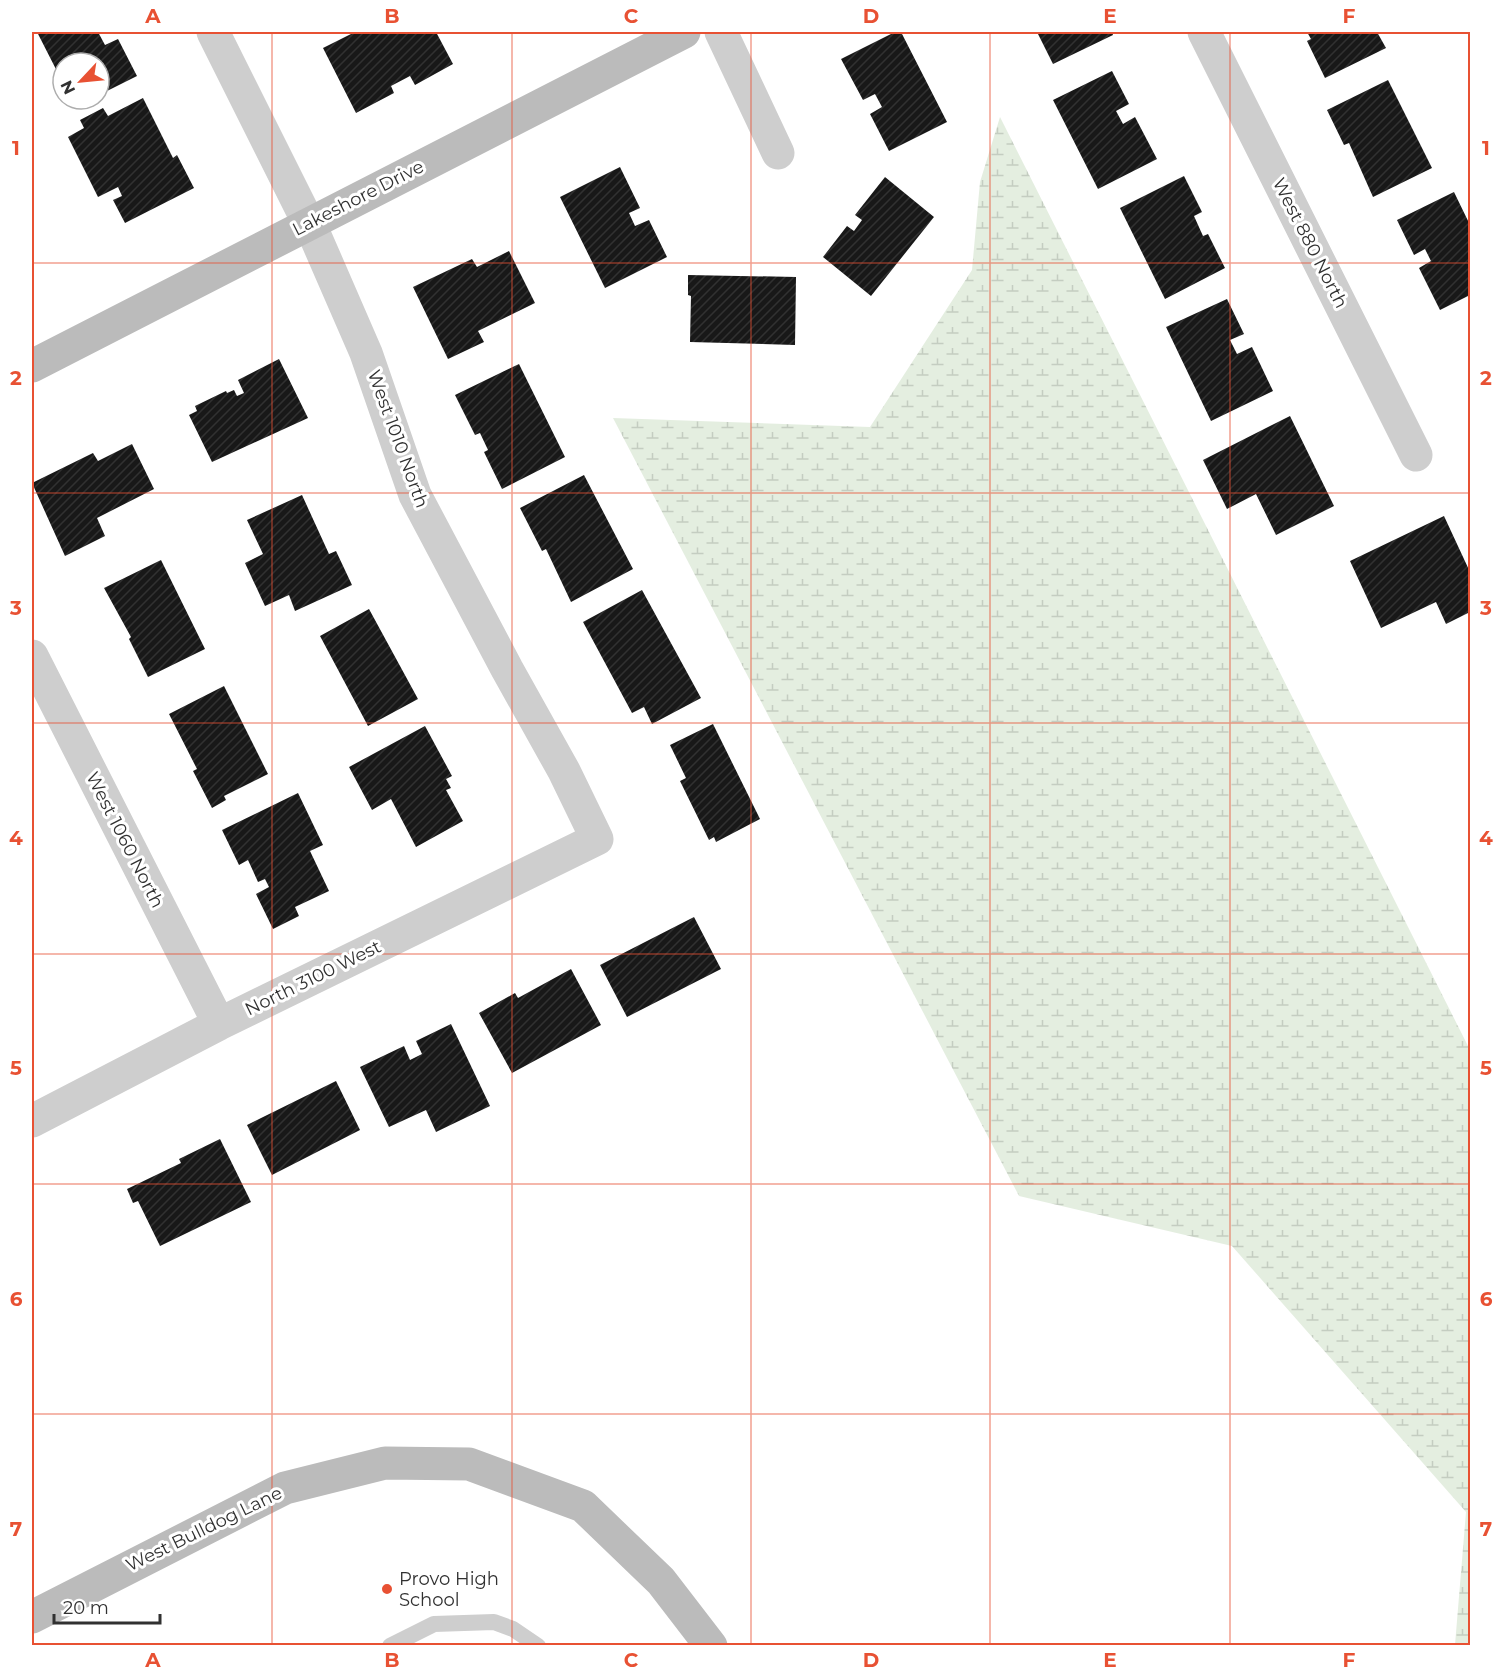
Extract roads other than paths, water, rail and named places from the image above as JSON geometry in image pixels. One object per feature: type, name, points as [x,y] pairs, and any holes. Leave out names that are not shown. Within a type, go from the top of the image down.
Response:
[{"type":"street","name":"West 1010 North","points":[[213,32],[309,222],[366,353],[415,495],[564,771],[597,839]]},
{"type":"street","name":"Lakeshore Drive","points":[[32,366],[309,222],[684,32]]},
{"type":"street","points":[[721,32],[778,153]]},
{"type":"street","name":"West 880 North","points":[[1204,32],[1416,455]]},
{"type":"street","name":"West 1060 North","points":[[32,656],[219,1024]]},
{"type":"street","name":"North 3100 West","points":[[32,1120],[219,1024],[597,839]]},
{"type":"street","name":"West Bulldog Lane","points":[[32,1617],[285,1488],[384,1463],[469,1464],[583,1506],[661,1581],[711,1646]]},
{"type":"lane","points":[[390,1646],[434,1624],[494,1622],[513,1629],[538,1646]]},
{"type":"place","name":"Provo High School","points":[[387,1589]]}]
